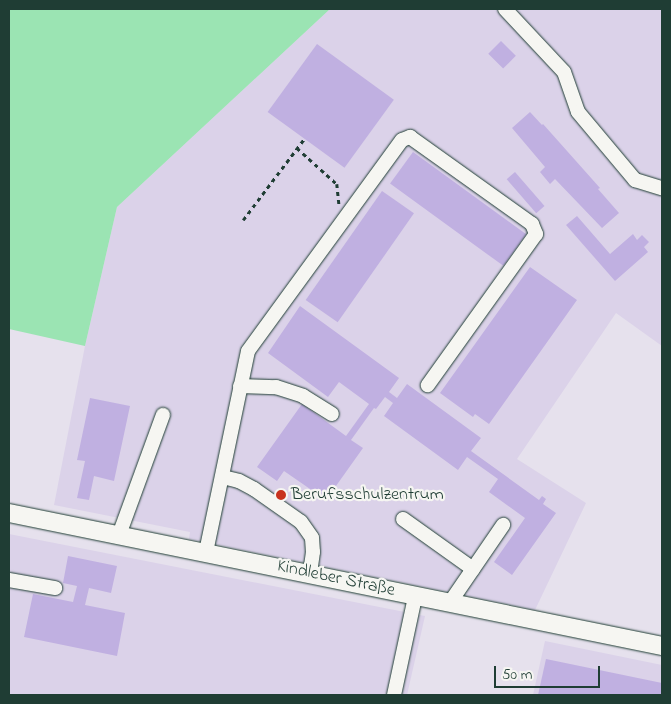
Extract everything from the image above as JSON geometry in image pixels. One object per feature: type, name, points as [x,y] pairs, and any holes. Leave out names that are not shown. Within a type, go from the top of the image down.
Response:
[{"type":"main road","name":"Kindleber Straße","points":[[9,513],[662,646]]},
{"type":"street","points":[[505,9],[564,72],[578,112],[635,180],[662,188]]},
{"type":"street","points":[[206,552],[248,351],[402,140],[410,137],[524,218],[536,229],[533,241],[428,385]]},
{"type":"street","points":[[240,386],[276,387],[303,396],[332,414]]},
{"type":"street","points":[[119,535],[164,415]]},
{"type":"street","points":[[223,477],[239,481],[254,489],[301,522],[312,538],[314,552],[310,573]]},
{"type":"street","points":[[403,520],[473,569]]},
{"type":"street","points":[[449,604],[503,525]]},
{"type":"street","points":[[9,580],[55,588]]},
{"type":"street","points":[[394,695],[415,597]]},
{"type":"path","points":[[243,220],[304,139]]},
{"type":"path","points":[[297,148],[337,184],[340,224]]},
{"type":"shaded area","points":[[330,9],[662,9],[662,346],[616,313],[517,459],[586,503],[535,610],[189,539],[190,532],[54,505],[85,346],[117,207]]},
{"type":"shaded area","points":[[9,534],[425,616],[407,695],[9,695]]},
{"type":"shaded area","points":[[545,641],[662,665],[662,695],[533,695]]},
{"type":"green space","points":[[9,9],[330,9],[117,207],[85,346],[9,329]]},
{"type":"building","points":[[501,41],[516,56],[503,69],[488,54]]},
{"type":"building","points":[[317,44],[394,100],[344,168],[268,112]]},
{"type":"building","points":[[530,112],[600,188],[598,189],[619,213],[602,228],[555,179],[550,184],[540,172],[545,167],[512,128]]},
{"type":"building","points":[[413,152],[526,234],[503,266],[390,184]]},
{"type":"building","points":[[515,172],[545,206],[536,213],[507,179]]},
{"type":"building","points":[[382,191],[414,213],[338,322],[306,300]]},
{"type":"building","points":[[577,216],[610,254],[633,234],[637,240],[642,235],[649,242],[644,247],[648,252],[615,281],[566,225]]},
{"type":"building","points":[[530,267],[577,300],[489,424],[475,414],[473,417],[440,393]]},
{"type":"building","points":[[300,306],[399,378],[389,392],[397,398],[407,384],[481,438],[471,451],[539,500],[542,496],[546,499],[543,504],[556,513],[512,575],[494,562],[525,518],[489,492],[498,479],[467,457],[458,470],[384,416],[393,403],[385,397],[376,409],[374,408],[351,440],[363,448],[326,500],[284,471],[277,481],[257,467],[302,404],[346,436],[369,404],[339,382],[328,397],[268,353]]},
{"type":"building","points":[[90,398],[130,406],[114,481],[94,476],[89,500],[77,498],[85,461],[77,460]]},
{"type":"building","points":[[68,556],[117,566],[111,593],[89,588],[85,605],[125,613],[117,656],[24,637],[33,594],[73,602],[77,586],[63,583]]},
{"type":"building","points":[[546,659],[662,683],[662,695],[538,695]]},
{"type":"place","name":"Berufsschulzentrum","points":[[281,495]]}]
